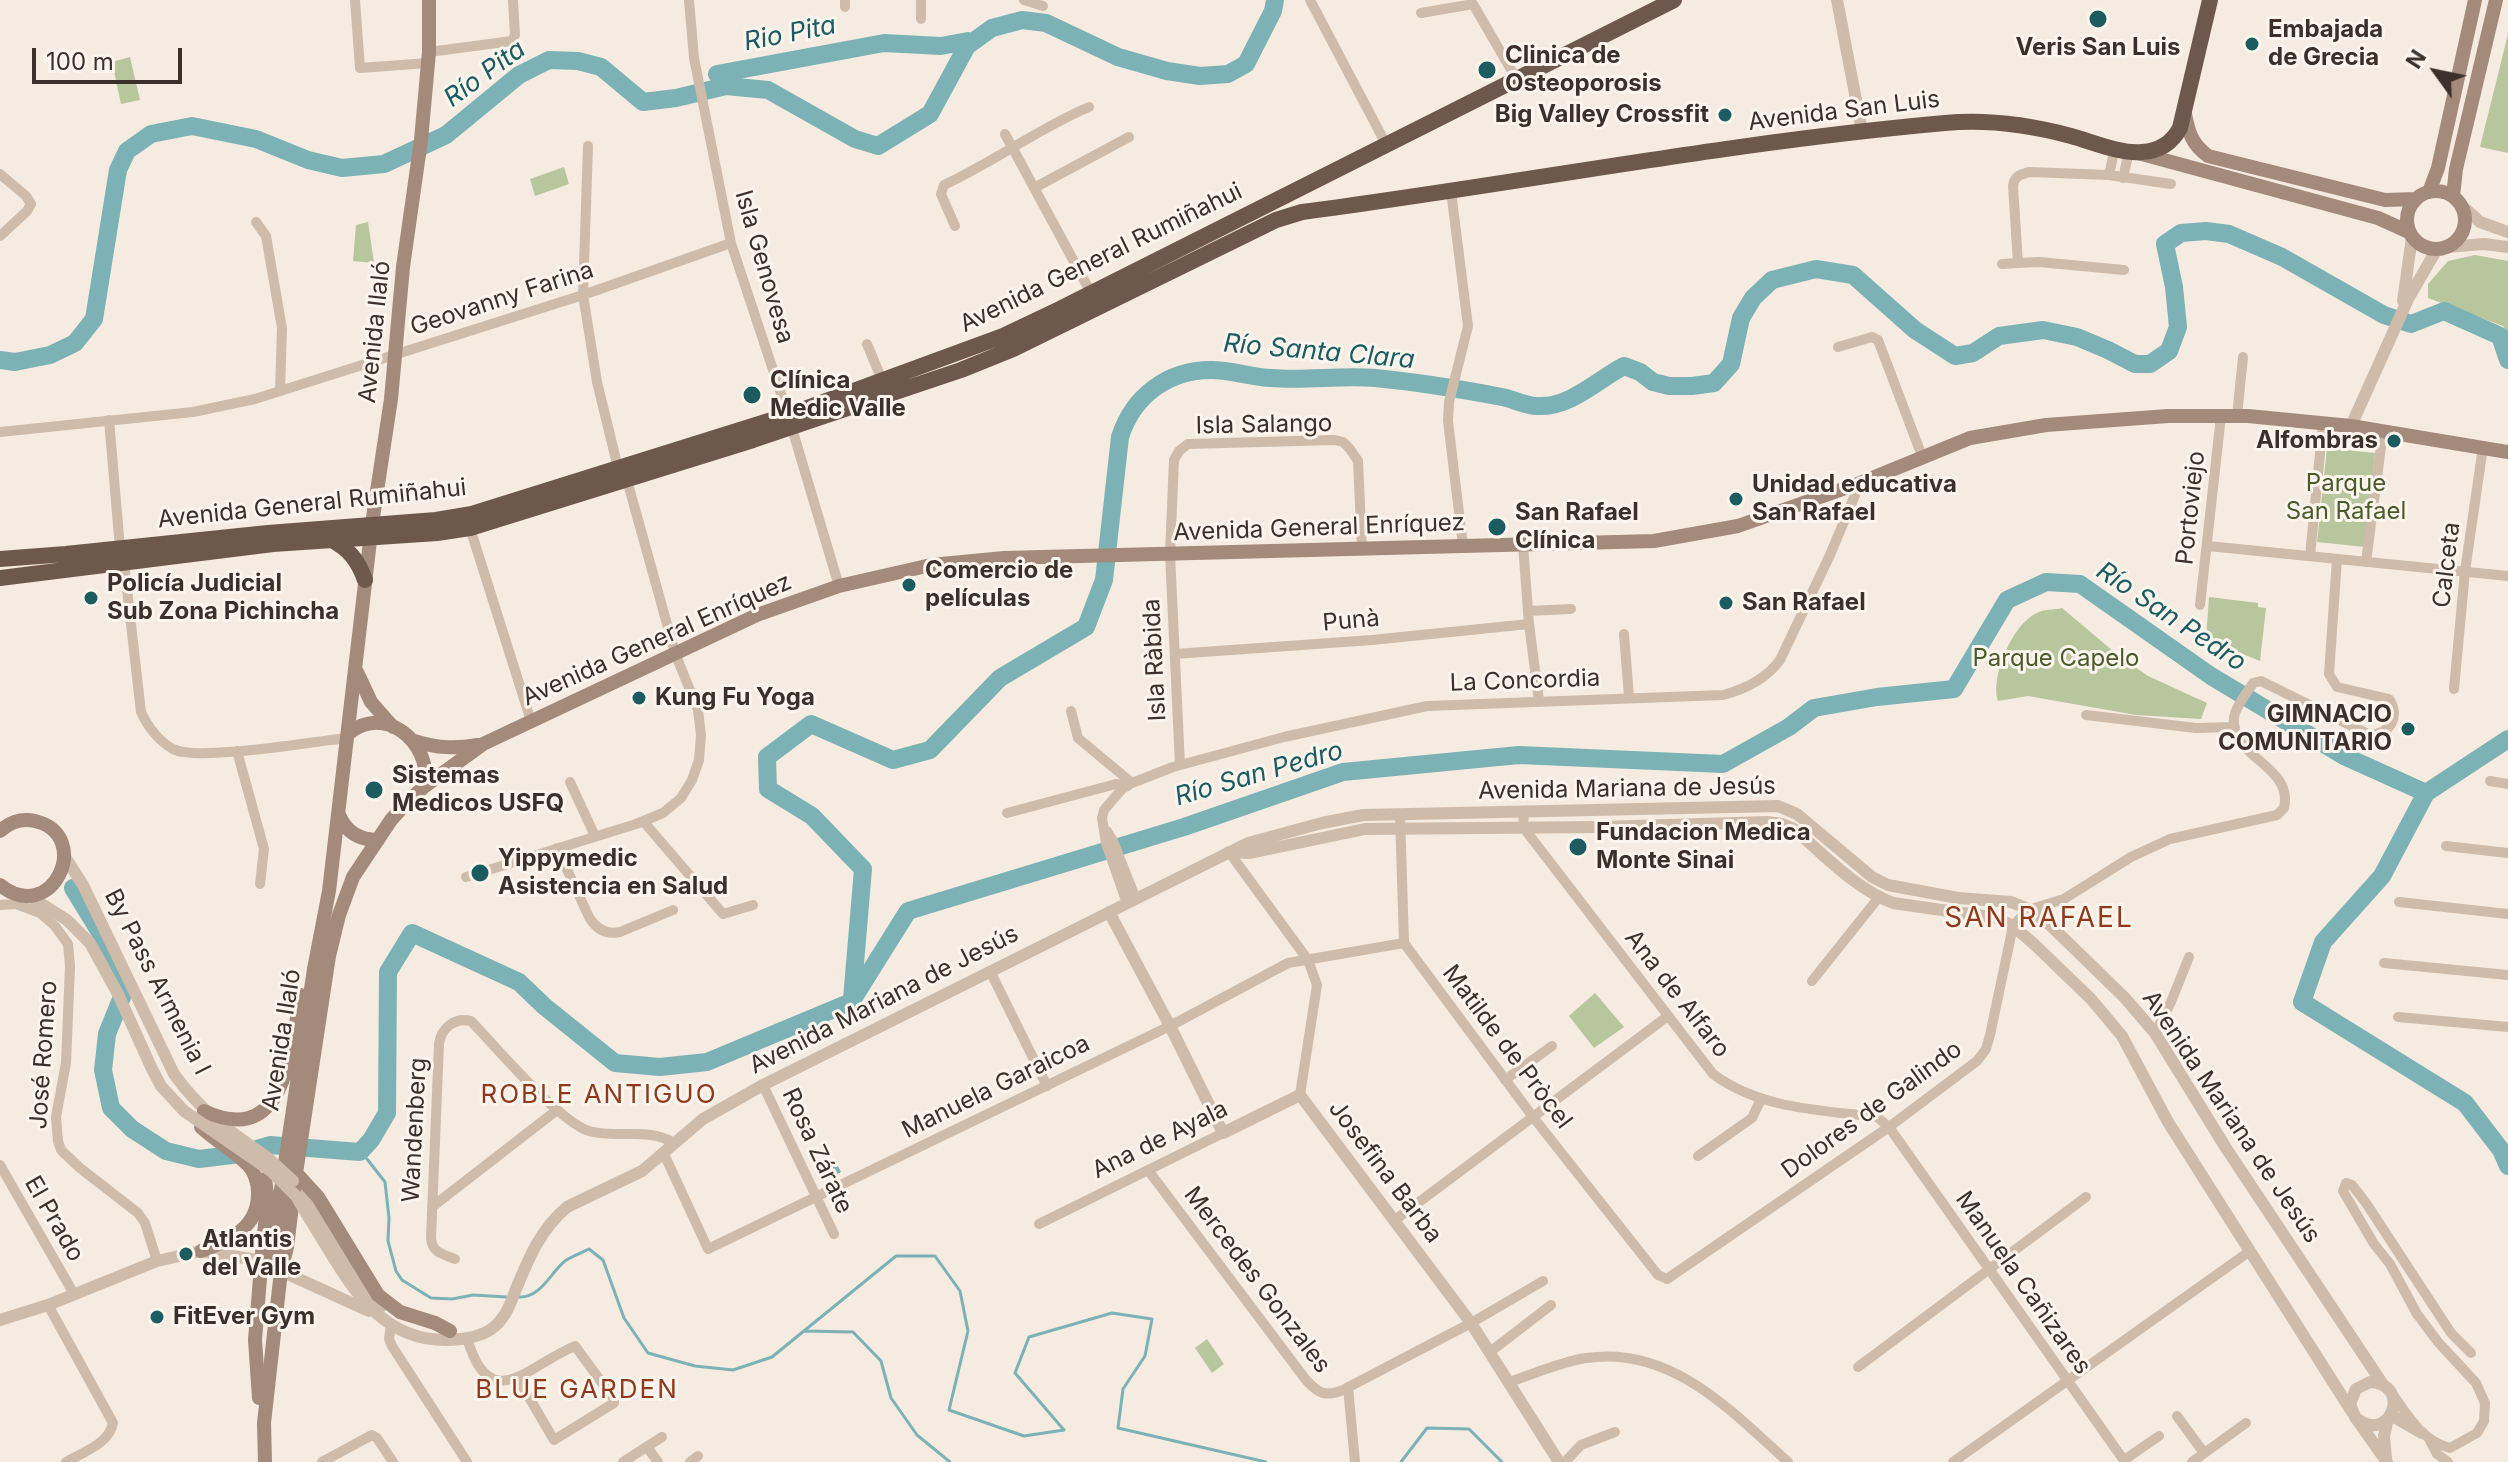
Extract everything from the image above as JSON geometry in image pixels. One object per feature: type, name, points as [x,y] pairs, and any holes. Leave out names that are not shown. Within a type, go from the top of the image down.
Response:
[{"type":"highway","name":"Avenida General Rumiñahui","points":[[789,420],[882,380],[1003,336],[1674,0]]},
{"type":"highway","points":[[2127,150],[2152,151],[2164,147],[2175,138],[2185,114],[2210,0]]},
{"type":"highway","name":"Avenida San Luis","points":[[1276,220],[1302,212],[1862,131],[1963,121],[1991,122],[2059,133],[2127,150]]},
{"type":"highway","name":"Avenida General Rumiñahui","points":[[0,559],[210,551],[330,539],[371,530],[458,531],[470,528],[789,420],[892,393],[1013,349],[1276,220]]},
{"type":"highway","name":"Avenida General Rumiñahui","points":[[0,578],[122,555],[371,530],[472,514],[623,474]]},
{"type":"highway","points":[[330,539],[353,555],[365,580]]},
{"type":"main road","name":"Avenida Ilaló","points":[[348,736],[421,140],[429,0]]},
{"type":"main road","points":[[2185,114],[2189,136],[2196,147],[2208,156],[2385,200],[2422,195],[2441,191],[2457,200],[2465,213],[2464,230],[2460,237],[2442,248],[2419,244],[2410,234],[2407,220],[2409,209],[2422,195],[2438,168],[2475,0]]},
{"type":"main road","points":[[2457,200],[2456,169],[2496,0]]},
{"type":"main road","points":[[2456,86],[2474,91]]},
{"type":"main road","name":"Avenida San Luis","points":[[2127,150],[2378,218],[2410,234]]},
{"type":"main road","name":"Avenida General Enríquez","points":[[425,786],[483,744],[757,615],[839,586],[931,565],[1085,554],[1654,541],[1738,526],[1798,507],[1970,438],[2046,425],[2168,416],[2237,416],[2323,423],[2508,452]]},
{"type":"main road","points":[[355,668],[371,702],[394,727],[414,741],[425,762],[425,786],[399,811],[378,840],[363,838],[351,832],[339,815],[348,736],[353,730],[369,724],[394,727]]},
{"type":"main road","name":"Avenida General Enríquez","points":[[414,741],[443,748],[483,744]]},
{"type":"main road","name":"Avenida Ilaló","points":[[265,1462],[264,1423],[281,1271],[287,1247],[293,1166],[339,815]]},
{"type":"main road","points":[[0,886],[14,894],[29,896],[50,888],[58,879],[65,857],[58,835],[50,827],[28,820],[2,826]]},
{"type":"main road","name":"Avenida Ilaló","points":[[299,1115],[337,924],[353,877],[378,840]]},
{"type":"main road","points":[[204,1111],[234,1120],[256,1115],[267,1108],[278,1093],[306,969],[323,920]]},
{"type":"main road","points":[[184,1111],[211,1137],[246,1163],[253,1172],[258,1189],[257,1206],[246,1227],[235,1237],[201,1251]]},
{"type":"main road","points":[[253,1157],[264,1177],[268,1201],[255,1340],[264,1423]]},
{"type":"main road","points":[[293,1166],[318,1197],[378,1295],[400,1312],[450,1331]]},
{"type":"street","points":[[355,0],[360,68],[512,41],[515,35],[513,0]]},
{"type":"street","name":"Isla Genovesa","points":[[689,0],[694,58],[731,243],[839,586]]},
{"type":"street","points":[[921,0],[921,19]]},
{"type":"street","points":[[1024,0],[1043,6]]},
{"type":"street","points":[[1310,0],[1387,146]]},
{"type":"street","points":[[1837,0],[1862,131]]},
{"type":"street","points":[[1421,13],[1473,4],[1517,80]]},
{"type":"street","points":[[955,226],[941,194],[942,187],[1089,107]]},
{"type":"street","points":[[1005,134],[1091,293]]},
{"type":"street","points":[[1034,188],[1129,137]]},
{"type":"street","points":[[466,877],[663,813],[681,798],[699,760],[701,735],[698,710],[675,653],[597,382],[583,295],[588,146]]},
{"type":"street","points":[[2109,175],[2127,150]]},
{"type":"street","points":[[2123,178],[2127,150]]},
{"type":"street","points":[[2018,263],[2013,181],[2019,175],[2030,172],[2109,175],[2171,184]]},
{"type":"street","points":[[0,174],[31,204],[0,236]]},
{"type":"street","points":[[1451,191],[1468,326],[1449,402],[1448,421],[1463,546]]},
{"type":"street","points":[[2457,200],[2480,222],[2508,232]]},
{"type":"street","points":[[256,222],[266,236],[282,328],[280,391]]},
{"type":"street","points":[[2402,312],[2410,234]]},
{"type":"street","name":"Geovanny Farina","points":[[0,432],[193,412],[249,400],[583,295],[731,243]]},
{"type":"street","points":[[2351,426],[2402,312],[2442,248],[2484,244],[2508,247]]},
{"type":"street","points":[[2002,264],[2039,262],[2124,270]]},
{"type":"street","points":[[1838,347],[1872,337],[1878,340],[1922,456]]},
{"type":"street","points":[[867,344],[882,380]]},
{"type":"street","points":[[2237,416],[2243,357]]},
{"type":"street","name":"Portoviejo","points":[[2200,605],[2221,416]]},
{"type":"street","points":[[109,420],[141,712],[148,727],[175,751],[213,754],[348,736]]},
{"type":"street","points":[[2310,556],[2323,423]]},
{"type":"street","points":[[2366,562],[2383,431]]},
{"type":"street","name":"Isla Salango","points":[[1170,554],[1174,460],[1183,447],[1188,444],[1335,440],[1343,442],[1358,461],[1362,550]]},
{"type":"street","name":"Calceta","points":[[2454,689],[2465,571],[2483,447]]},
{"type":"street","name":"La Concordia","points":[[1007,813],[1116,784],[1130,784],[1180,765],[1284,737],[1408,708],[1466,703],[1723,695],[1753,684],[1770,673],[1780,660],[1860,483]]},
{"type":"street","points":[[470,528],[531,721]]},
{"type":"street","points":[[1523,545],[1539,701]]},
{"type":"street","points":[[2208,546],[2508,576]]},
{"type":"street","name":"Isla Ràbida","points":[[1170,554],[1180,765]]},
{"type":"street","points":[[2013,926],[2028,910],[2064,899],[2131,857],[2170,839],[2277,815],[2284,808],[2284,787],[2278,776],[2246,748],[2235,727],[2237,708],[2253,683],[2261,681],[2370,735],[2378,735],[2394,722],[2393,705],[2389,699],[2337,687],[2329,674],[2337,559]]},
{"type":"street","points":[[1528,611],[1571,609]]},
{"type":"street","name":"Punà","points":[[1175,654],[1372,640],[1529,624]]},
{"type":"street","points":[[1624,634],[1629,697]]},
{"type":"street","points":[[1071,711],[1078,738],[1130,784],[1104,810],[1103,826],[1131,901]]},
{"type":"street","points":[[2086,715],[2196,728],[2235,727]]},
{"type":"street","points":[[237,751],[264,849],[260,884]]},
{"type":"street","points":[[2490,781],[2508,784]]},
{"type":"street","points":[[570,782],[595,836]]},
{"type":"street","name":"Avenida Mariana de Jesús","points":[[496,1326],[505,1314],[548,1224],[567,1207],[634,1175],[664,1154],[703,1119],[763,1085],[1248,843],[1363,815],[1768,806],[1787,808],[1807,821],[1872,877],[1888,885],[1958,898],[2011,902],[2050,925],[2125,998],[2155,1033],[2226,1148],[2388,1390]]},
{"type":"street","points":[[1782,824],[1787,808]]},
{"type":"street","points":[[1523,827],[1524,812]]},
{"type":"street","points":[[1400,815],[1404,943]]},
{"type":"street","points":[[643,821],[723,914],[753,905]]},
{"type":"street","name":"Avenida Mariana de Jesús","points":[[1229,852],[1250,853],[1365,829],[1782,824],[1794,829],[1861,887],[1879,897],[1893,903],[1997,918],[2013,926],[2091,999],[2122,1036],[2168,1122],[2382,1460]]},
{"type":"street","name":"Ana de Alfaro","points":[[1523,827],[1713,1074],[1728,1086],[1776,1104],[1877,1117],[1889,1127]]},
{"type":"street","points":[[2446,846],[2508,853]]},
{"type":"street","points":[[557,848],[589,917],[602,931],[611,934],[620,932],[673,910]]},
{"type":"street","name":"Josefina Barba","points":[[1229,852],[1308,960],[1317,985],[1300,1095],[1471,1323],[1562,1462]]},
{"type":"street","name":"By Pass Armenia I","points":[[65,857],[83,885],[165,1058],[184,1087],[204,1111],[289,1176],[317,1212],[360,1290],[402,1318],[426,1327],[470,1331],[496,1326]]},
{"type":"street","name":"By Pass Armenia I","points":[[29,896],[67,920],[90,943],[161,1086],[184,1111],[253,1157],[286,1184],[377,1315],[391,1325],[425,1338],[467,1338],[488,1332],[496,1326]]},
{"type":"street","points":[[1812,981],[1879,897]]},
{"type":"street","points":[[2399,902],[2508,914]]},
{"type":"street","name":"José Romero","points":[[0,905],[22,905],[40,913],[55,926],[68,944],[66,1063],[56,1117],[58,1141],[61,1150],[80,1168],[138,1213],[145,1223],[157,1261]]},
{"type":"street","points":[[1109,912],[1223,1133]]},
{"type":"street","name":"Dolores de Galindo","points":[[1658,1275],[1664,1279],[1671,1278],[1889,1127],[1977,1061],[1986,1049],[2013,926]]},
{"type":"street","name":"Manuela Garaicoa","points":[[664,1154],[708,1249],[1170,1026],[1288,963],[1404,943]]},
{"type":"street","name":"Matilde de Pròcel","points":[[1404,943],[1533,1117],[1658,1275]]},
{"type":"street","points":[[2155,1033],[2189,957]]},
{"type":"street","points":[[2384,963],[2508,975]]},
{"type":"street","points":[[990,971],[1047,1086]]},
{"type":"street","points":[[1395,1220],[1668,1016]]},
{"type":"street","points":[[2398,1017],[2508,1027]]},
{"type":"street","name":"Wandenberg","points":[[455,1259],[433,1249],[432,1207],[439,1044],[444,1029],[460,1020],[471,1021],[557,1110],[585,1130],[662,1135],[674,1143]]},
{"type":"street","points":[[1505,1080],[1552,1046]]},
{"type":"street","name":"Rosa Zárate","points":[[763,1085],[834,1234]]},
{"type":"street","name":"Ana de Ayala","points":[[1039,1224],[1300,1095]]},
{"type":"street","points":[[1698,1156],[1752,1118],[1761,1099]]},
{"type":"street","points":[[432,1207],[557,1110]]},
{"type":"street","name":"Manuela Cañizares","points":[[1889,1127],[2124,1461]]},
{"type":"street","name":"El Prado","points":[[0,1165],[74,1294]]},
{"type":"street","name":"Mercedes Gonzales","points":[[1148,1170],[1306,1380],[1324,1395],[1348,1387],[1471,1323],[1543,1281]]},
{"type":"street","points":[[2448,1462],[2437,1454],[2425,1436],[2388,1390],[2370,1382],[2356,1389],[2350,1404],[2354,1415],[2361,1422],[2375,1425],[2388,1418],[2400,1420],[2425,1436],[2450,1448],[2477,1433],[2484,1421],[2485,1403],[2476,1383],[2417,1314],[2390,1264],[2374,1244],[2343,1191],[2346,1183],[2352,1185],[2366,1203],[2451,1333],[2471,1353]]},
{"type":"street","points":[[1858,1367],[2086,1197]]},
{"type":"street","points":[[0,1320],[48,1305],[157,1261],[201,1251],[245,1257],[377,1315]]},
{"type":"street","points":[[1953,1462],[2250,1251]]},
{"type":"street","points":[[48,1305],[113,1423],[105,1439],[66,1462]]},
{"type":"street","points":[[1490,1352],[1551,1305]]},
{"type":"street","points":[[391,1325],[389,1339],[392,1346],[467,1462]]},
{"type":"street","points":[[467,1338],[483,1374],[491,1380],[502,1382],[575,1346],[614,1403],[554,1440],[517,1377]]},
{"type":"street","points":[[1509,1382],[1583,1358],[1608,1356],[1640,1360],[1671,1370],[1707,1391],[1788,1462]]},
{"type":"street","points":[[1348,1387],[1355,1462]]},
{"type":"street","points":[[2388,1390],[2394,1402],[2388,1418]]},
{"type":"street","points":[[2177,1416],[2204,1453]]},
{"type":"street","name":"Avenida Mariana de Jesús","points":[[2382,1460],[2388,1418]]},
{"type":"street","points":[[2192,1462],[2246,1423]]},
{"type":"street","points":[[1562,1462],[1581,1445],[1615,1432]]},
{"type":"street","points":[[322,1462],[372,1435],[393,1462]]},
{"type":"street","points":[[2124,1461],[2159,1436]]},
{"type":"street","points":[[623,1462],[662,1437]]},
{"type":"street","points":[[647,1447],[658,1462]]},
{"type":"green space","points":[[2508,34],[2508,153],[2480,147]]},
{"type":"green space","points":[[130,57],[140,100],[121,104],[112,62]]},
{"type":"green space","points":[[564,167],[569,184],[535,196],[530,179]]},
{"type":"green space","points":[[368,222],[374,263],[353,261],[356,225]]},
{"type":"green space","points":[[2475,255],[2508,261],[2508,332],[2503,326],[2428,298],[2428,284],[2448,261]]},
{"type":"green space","name":"Parque San Rafael","points":[[2327,448],[2375,453],[2365,547],[2317,542]]},
{"type":"green space","points":[[2209,597],[2258,603],[2258,607],[2266,608],[2260,661],[2206,639]]},
{"type":"green space","name":"Parque Capelo","points":[[2062,608],[2148,676],[2207,703],[2201,719],[2136,715],[2028,696],[1998,701],[1996,691],[2000,665],[2012,639],[2028,619],[2039,612]]},
{"type":"green space","points":[[1595,993],[1624,1027],[1594,1048],[1569,1016]]},
{"type":"green space","points":[[1207,1339],[1224,1364],[1212,1373],[1195,1348]]},
{"type":"water","points":[[835,1160],[841,1172],[822,1182],[818,1168]]},
{"type":"waterway","name":"Río Pita","points":[[0,360],[15,362],[50,355],[75,343],[94,319],[118,170],[127,151],[151,134],[192,126],[256,139],[308,160],[342,168],[384,164],[446,135],[519,75],[549,60],[578,61],[601,67],[643,102],[726,86],[768,90],[855,139],[878,146],[930,114],[967,46],[992,28],[1022,20],[1046,23],[1118,57],[1167,71],[1200,76],[1228,74],[1246,64],[1273,11],[1275,0]]},
{"type":"waterway","name":"Rio Pita","points":[[717,74],[884,43],[941,46],[968,41]]},
{"type":"waterway","name":"Río Santa Clara","points":[[852,999],[863,869],[812,816],[768,789],[767,757],[811,724],[893,760],[930,750],[1000,678],[1086,627],[1104,580],[1120,437],[1126,422],[1143,398],[1167,380],[1195,371],[1211,370],[1284,379],[1375,378],[1470,391],[1537,406],[1561,403],[1572,398],[1624,366],[1640,372],[1653,382],[1669,386],[1714,383],[1731,364],[1741,318],[1753,298],[1772,280],[1816,269],[1853,275],[1915,330],[1955,356],[1973,353],[1999,336],[2043,330],[2077,337],[2135,364],[2150,364],[2169,351],[2178,327],[2165,244],[2181,233],[2206,231],[2229,234],[2282,257],[2384,315],[2411,324],[2444,311],[2500,336],[2508,360]]},
{"type":"waterway","name":"Río San Pedro","points":[[73,888],[109,947],[124,992],[107,1034],[103,1070],[111,1108],[132,1129],[166,1151],[199,1159],[240,1154],[270,1145],[360,1152],[387,1113],[388,972],[412,933],[519,982],[615,1063],[660,1067],[707,1062],[851,1002],[908,911],[1184,827],[1343,772],[1519,755],[1723,764],[1789,727],[1814,708],[1877,697],[1954,689],[2007,600],[2046,582],[2080,584],[2211,676],[2344,756],[2426,793],[2382,876],[2323,942],[2302,1002],[2465,1103],[2501,1150],[2508,1166]]},
{"type":"waterway","points":[[2426,793],[2508,739]]},
{"type":"waterway","points":[[367,1159],[385,1182],[388,1241],[396,1271],[402,1280],[431,1298],[452,1299],[473,1295],[507,1297]]},
{"type":"waterway","points":[[519,1297],[533,1293],[565,1261],[589,1249],[603,1260],[624,1318],[648,1353],[695,1366],[733,1370],[772,1357],[896,1256],[935,1256],[960,1291],[968,1331],[949,1410],[1024,1436],[1064,1430],[1015,1373],[1029,1337],[1112,1313],[1152,1319],[1145,1356],[1123,1389],[1118,1428],[1266,1462]]},
{"type":"waterway","points":[[804,1331],[853,1332],[881,1361],[891,1398],[917,1435],[950,1462]]},
{"type":"waterway","points":[[1401,1462],[1427,1428],[1469,1429],[1502,1462]]},
{"type":"place","name":"Veris San Luis","points":[[2098,19]]},
{"type":"place","name":"Embajada de Grecia","points":[[2252,44]]},
{"type":"place","name":"Clinica de Osteoporosis","points":[[1487,70]]},
{"type":"place","name":"Big Valley Crossfit","points":[[1725,115]]},
{"type":"place","name":"Clínica Medic Valle","points":[[752,395]]},
{"type":"place","name":"Alfombras","points":[[2394,441]]},
{"type":"place","name":"Unidad educativa San Rafael","points":[[1736,499]]},
{"type":"place","name":"San Rafael Clínica","points":[[1497,527]]},
{"type":"place","name":"Comercio de películas","points":[[909,585]]},
{"type":"place","name":"Policía Judicial Sub Zona Pichincha","points":[[91,598]]},
{"type":"place","name":"San Rafael","points":[[1726,603]]},
{"type":"place","name":"Kung Fu Yoga","points":[[639,698]]},
{"type":"place","name":"GIMNACIO COMUNITARIO","points":[[2408,729]]},
{"type":"place","name":"Sistemas Medicos USFQ","points":[[374,790]]},
{"type":"place","name":"Fundacion Medica Monte Sinai","points":[[1578,847]]},
{"type":"place","name":"Yippymedic Asistencia en Salud","points":[[480,873]]},
{"type":"place","name":"Atlantis del Valle","points":[[186,1254]]},
{"type":"place","name":"FitEver Gym","points":[[157,1317]]},
{"type":"district","name":"SAN RAFAEL","points":[[2039,919]]},
{"type":"district","name":"ROBLE ANTIGUO","points":[[599,1095]]},
{"type":"district","name":"BLUE GARDEN","points":[[577,1390]]}]
